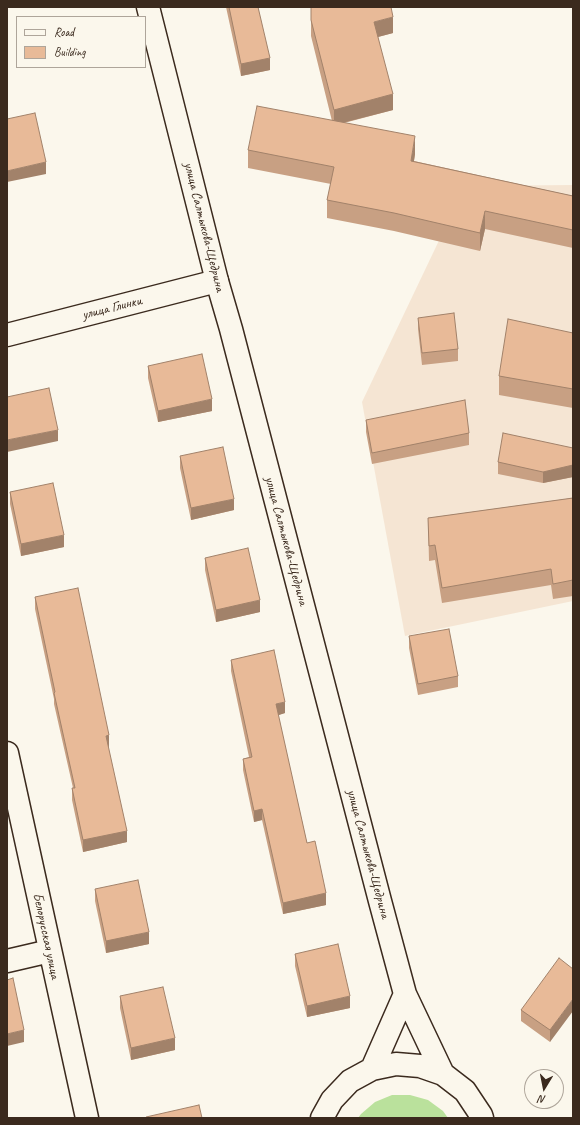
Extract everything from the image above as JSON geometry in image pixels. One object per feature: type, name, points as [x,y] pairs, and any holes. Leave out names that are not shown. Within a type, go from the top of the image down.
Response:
[{"type":"main road","name":"улица Салтыкова-Щедрина","points":[[148,7],[217,281],[231,329],[405,994],[443,1074]]},
{"type":"main road","name":"улица Глинки","points":[[7,335],[217,281]]},
{"type":"main road","name":"Белорусская улица","points":[[7,753],[86,1118]]},
{"type":"main road","points":[[7,961],[50,951]]},
{"type":"main road","points":[[372,1069],[405,994]]},
{"type":"main road","points":[[322,1118],[332,1100],[350,1082],[372,1069],[396,1064],[420,1066],[443,1074],[465,1091],[482,1118]]},
{"type":"shaded area","points":[[573,185],[573,601],[405,636],[362,402],[465,186]]},
{"type":"green space","points":[[392,1095],[410,1095],[428,1100],[443,1111],[448,1118],[358,1118],[375,1102]]},
{"type":"building","points":[[229,7],[258,7],[270,58],[241,64]]},
{"type":"building","points":[[311,7],[391,7],[393,17],[374,22],[393,94],[334,110],[311,20]]},
{"type":"building","points":[[257,106],[415,136],[411,161],[573,196],[573,230],[485,211],[480,233],[394,213],[327,200],[334,167],[248,150]]},
{"type":"building","points":[[35,113],[46,162],[7,171],[7,119]]},
{"type":"building","points":[[454,313],[458,349],[422,353],[418,318]]},
{"type":"building","points":[[508,319],[573,333],[573,389],[499,376]]},
{"type":"building","points":[[202,354],[212,399],[158,411],[148,366]]},
{"type":"building","points":[[49,388],[58,430],[7,440],[7,397]]},
{"type":"building","points":[[465,400],[469,433],[372,453],[366,420]]},
{"type":"building","points":[[503,433],[573,448],[573,465],[543,472],[498,462]]},
{"type":"building","points":[[223,447],[234,499],[191,508],[180,456]]},
{"type":"building","points":[[53,483],[64,535],[21,544],[10,492]]},
{"type":"building","points":[[573,498],[573,580],[553,584],[551,569],[442,588],[435,545],[429,546],[428,518]]},
{"type":"building","points":[[248,548],[260,600],[216,610],[205,558]]},
{"type":"building","points":[[78,588],[109,735],[106,736],[127,831],[83,840],[72,788],[75,788],[35,597]]},
{"type":"building","points":[[449,629],[458,676],[418,684],[409,636]]},
{"type":"building","points":[[274,650],[285,702],[276,704],[307,843],[315,841],[326,893],[283,903],[262,809],[254,811],[243,759],[252,757],[231,660]]},
{"type":"building","points":[[138,880],[149,932],[106,941],[95,889]]},
{"type":"building","points":[[338,944],[350,996],[307,1006],[295,954]]},
{"type":"building","points":[[559,958],[573,969],[573,999],[550,1030],[521,1010]]},
{"type":"building","points":[[13,978],[24,1030],[7,1034],[7,980]]},
{"type":"building","points":[[163,987],[175,1038],[131,1048],[120,996]]},
{"type":"building","points":[[199,1105],[202,1118],[146,1118],[146,1117]]}]
